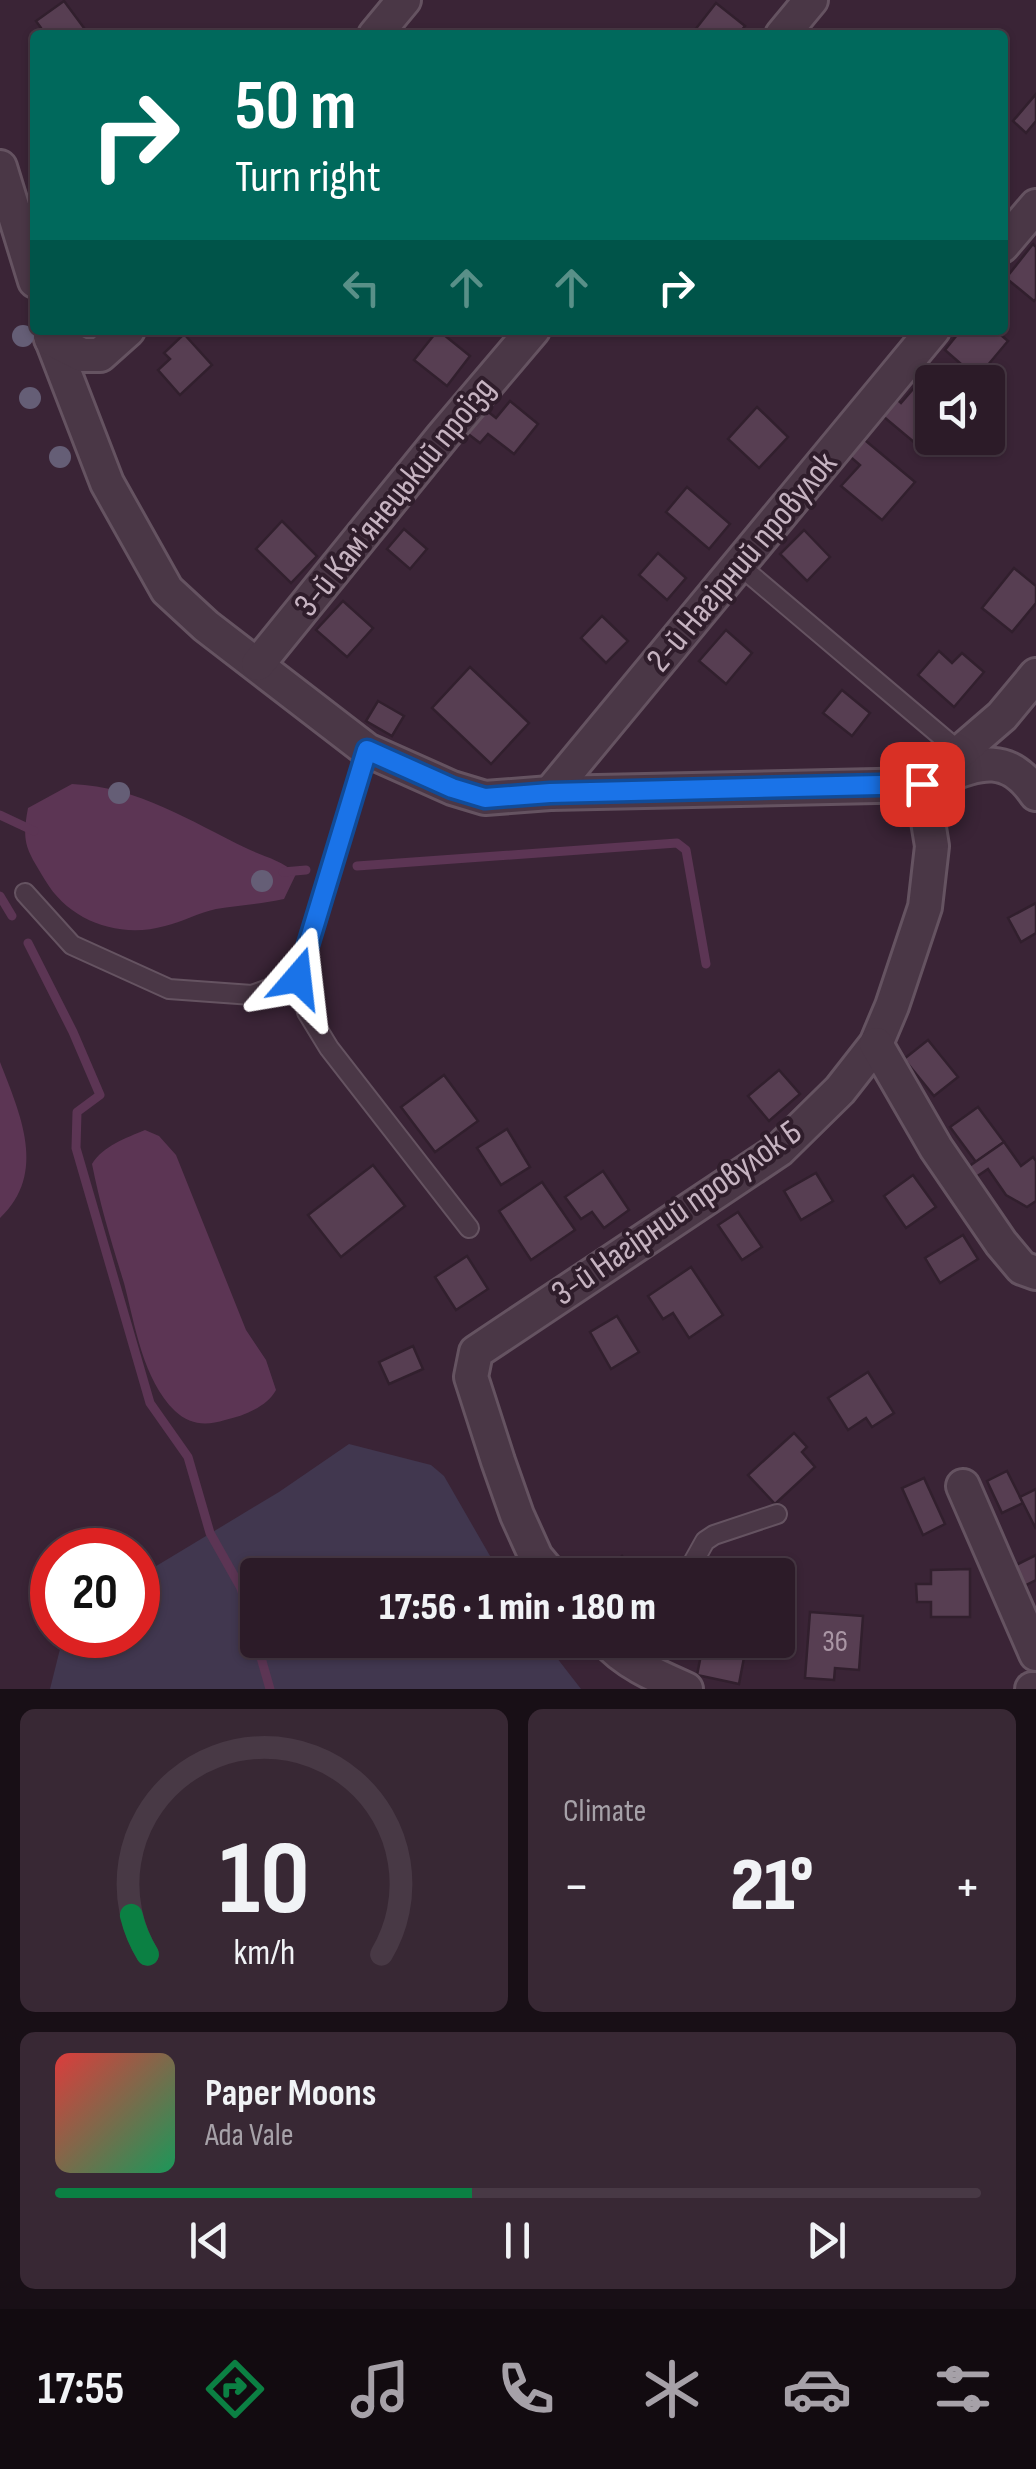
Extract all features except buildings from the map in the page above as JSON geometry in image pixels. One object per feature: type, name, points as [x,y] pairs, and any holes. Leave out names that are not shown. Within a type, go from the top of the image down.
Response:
[{"type":"street","points":[[378,30],[404,0]]},
{"type":"street","points":[[786,30],[811,0]]},
{"type":"street","points":[[0,167],[30,266]]},
{"type":"street","points":[[1008,239],[1036,206]]},
{"type":"street","points":[[50,335],[82,355],[100,354],[122,335]]},
{"type":"street","points":[[50,335],[107,483],[167,590],[206,626],[367,750],[452,788],[485,798],[922,784],[967,767],[1036,675]]},
{"type":"street","name":"3-й Камʼянецький проїзд","points":[[258,664],[529,335]]},
{"type":"street","name":"2-й Нагірний провулок","points":[[550,793],[930,335]]},
{"type":"street","points":[[974,757],[1022,775],[1036,794]]},
{"type":"street","name":"3-й Нагірний провулок Б","points":[[537,1558],[517,1515],[471,1377],[476,1352],[779,1150],[840,1090],[876,1044],[925,907],[932,846],[922,784]]},
{"type":"street","points":[[876,1044],[936,1148],[1001,1243],[1022,1268],[1036,1273]]},
{"type":"street","points":[[963,1486],[1036,1654]]},
{"type":"street","points":[[650,1658],[686,1689]]},
{"type":"lane","points":[[739,565],[974,757]]},
{"type":"lane","points":[[367,750],[298,978],[307,1012],[329,1048],[469,1228]]},
{"type":"lane","points":[[25,893],[72,945],[169,989],[252,994],[298,978]]},
{"type":"lane","points":[[696,1558],[705,1541],[714,1535],[778,1514]]},
{"type":"shaded area","points":[[72,784],[120,791],[142,799],[279,862],[296,874],[284,899],[216,909],[148,929],[113,928],[97,923],[81,916],[55,894],[27,846],[28,808]]},
{"type":"shaded area","points":[[0,1062],[21,1122],[26,1163],[15,1201],[0,1218]]},
{"type":"shaded area","points":[[145,1130],[159,1136],[176,1155],[246,1330],[266,1360],[276,1390],[261,1406],[239,1416],[205,1423],[181,1416],[155,1384],[142,1351],[92,1164],[109,1147]]},
{"type":"shaded area","points":[[349,1444],[431,1465],[444,1476],[491,1558],[240,1558],[240,1658],[557,1658],[581,1689],[50,1689],[58,1658],[160,1658],[160,1564],[279,1492]]},
{"type":"waterway","points":[[0,815],[34,831]]},
{"type":"waterway","points":[[357,866],[677,843],[686,850],[706,964]]},
{"type":"waterway","points":[[283,872],[306,870]]},
{"type":"waterway","points":[[0,896],[12,916]]},
{"type":"waterway","points":[[28,943],[100,1095],[77,1112],[76,1148],[150,1403],[188,1457],[210,1533],[241,1588],[270,1689]]},
{"type":"route","points":[[298,978],[367,750],[452,788],[485,798],[922,784]]}]
